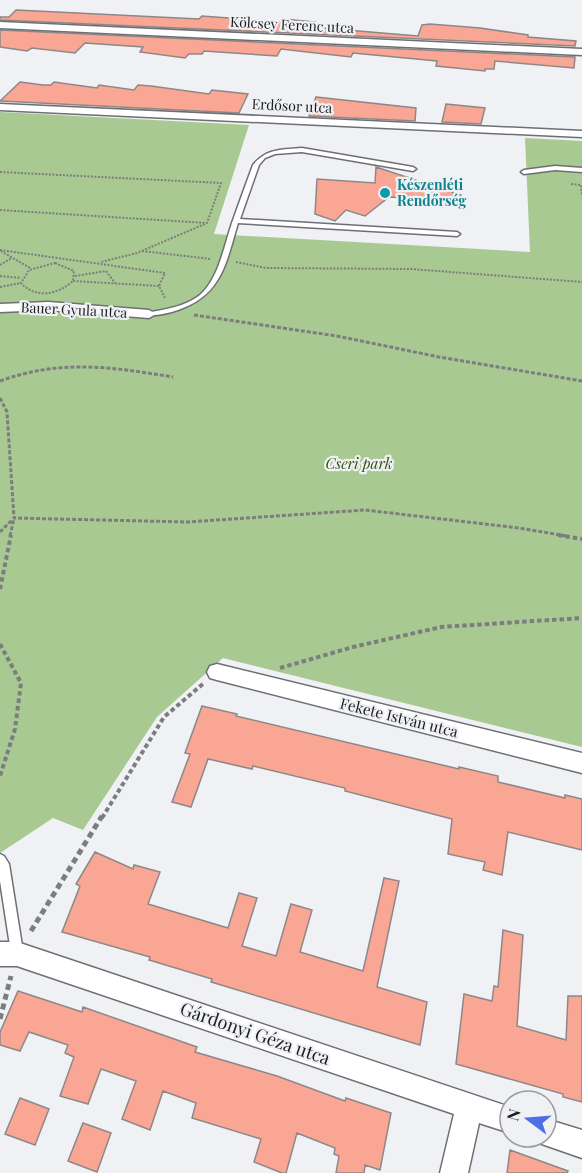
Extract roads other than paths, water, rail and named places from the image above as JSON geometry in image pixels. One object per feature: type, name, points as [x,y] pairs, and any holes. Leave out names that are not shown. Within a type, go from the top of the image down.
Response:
[{"type":"street","name":"Kölcsey Ferenc utca","points":[[0,25],[582,52]]},
{"type":"street","name":"Erdősor utca","points":[[0,107],[582,134]]},
{"type":"street","name":"Bauer Gyula utca","points":[[0,308],[48,306],[149,314]]},
{"type":"street","name":"Fekete István utca","points":[[217,672],[582,763]]},
{"type":"street","name":"Gárdonyi Géza utca","points":[[8,954],[498,1116]]},
{"type":"street","points":[[454,1173],[469,1106]]},
{"type":"street","points":[[558,1136],[582,1144]]},
{"type":"lane","points":[[149,314],[172,312],[191,305],[205,296],[213,285],[256,165],[263,157],[274,152],[302,150],[413,169]]},
{"type":"lane","points":[[524,172],[555,168],[582,170]]},
{"type":"lane","points":[[236,221],[457,234]]},
{"type":"lane","points":[[0,860],[3,864],[8,954]]},
{"type":"place","name":"Készenléti Rendőrség","points":[[385,193]]},
{"type":"park label","name":"Cseri park","points":[[359,464]]}]
